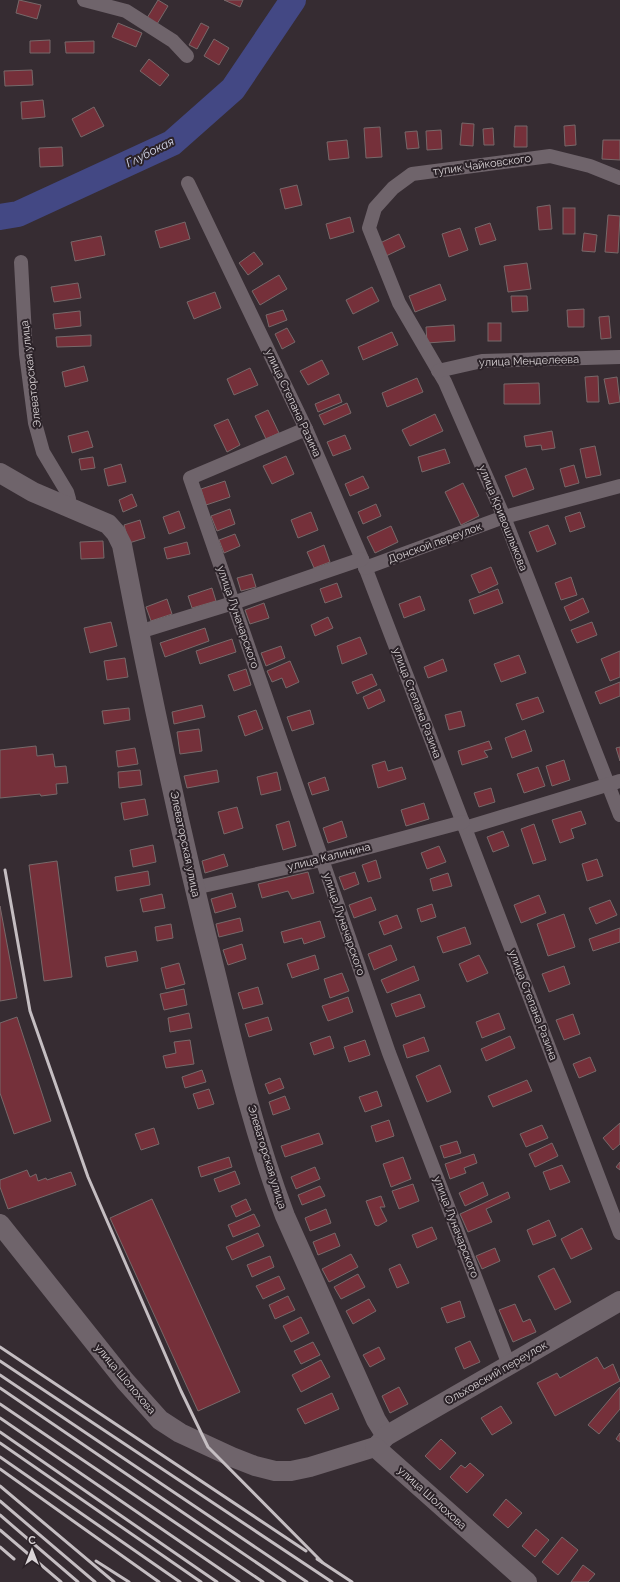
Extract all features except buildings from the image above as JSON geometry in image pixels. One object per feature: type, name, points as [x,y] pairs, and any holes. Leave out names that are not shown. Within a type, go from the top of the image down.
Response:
[{"type":"street","points":[[84,0],[126,11],[173,41],[187,56]]},
{"type":"street","name":"тупик Чайковского","points":[[368,228],[375,208],[393,188],[412,174],[550,156],[590,166],[620,178]]},
{"type":"street","name":"улица Степана Разина","points":[[188,183],[306,429],[364,564],[620,1233]]},
{"type":"street","name":"улица Кривошлыкова","points":[[368,228],[399,303],[438,371],[504,517],[614,782],[620,815]]},
{"type":"street","name":"Элеваторская улица","points":[[21,262],[26,354],[35,422],[43,452],[67,492],[69,499],[67,506],[108,524],[116,533],[122,546],[194,888],[232,1042],[274,1186],[285,1216],[372,1413],[381,1442]]},
{"type":"street","name":"улица Менделеева","points":[[438,371],[482,361],[620,358]]},
{"type":"street","name":"улица Луначарского","points":[[306,429],[190,478],[389,1053],[509,1365]]},
{"type":"street","points":[[0,473],[33,492],[67,506]]},
{"type":"street","name":"Донской переулок","points":[[139,632],[364,564],[504,517],[620,486]]},
{"type":"street","name":"улица Калинина","points":[[194,888],[321,860],[464,825],[614,782]]},
{"type":"street","name":"улица Шолохова","points":[[0,1224],[134,1392],[160,1420],[180,1433],[232,1457],[255,1466],[275,1471],[297,1470],[381,1442],[527,1582]]},
{"type":"street","name":"Ольховский переулок","points":[[381,1442],[509,1365],[620,1301]]},
{"type":"waterway","name":"Глубокая","points":[[0,217],[18,214],[172,143],[233,89],[293,0]]},
{"type":"railway","points":[[5,870],[30,1011],[88,1177],[181,1391],[208,1447],[322,1562]]},
{"type":"railway","points":[[0,1347],[306,1551]]},
{"type":"railway","points":[[0,1361],[332,1582]]},
{"type":"railway","points":[[0,1375],[307,1582]]},
{"type":"railway","points":[[0,1388],[285,1582]]},
{"type":"railway","points":[[0,1404],[263,1582]]},
{"type":"railway","points":[[0,1418],[239,1582]]},
{"type":"railway","points":[[0,1432],[217,1582]]},
{"type":"railway","points":[[0,1443],[201,1582]]},
{"type":"railway","points":[[0,1457],[180,1582]]},
{"type":"railway","points":[[0,1469],[159,1582]]},
{"type":"railway","points":[[0,1486],[114,1582]]},
{"type":"railway","points":[[0,1501],[95,1582]]},
{"type":"railway","points":[[0,1515],[78,1582]]},
{"type":"railway","points":[[0,1530],[61,1582]]},
{"type":"railway","points":[[0,1547],[14,1559]]},
{"type":"railway","points":[[317,1559],[352,1582]]},
{"type":"railway","points":[[96,1561],[129,1582]]}]
